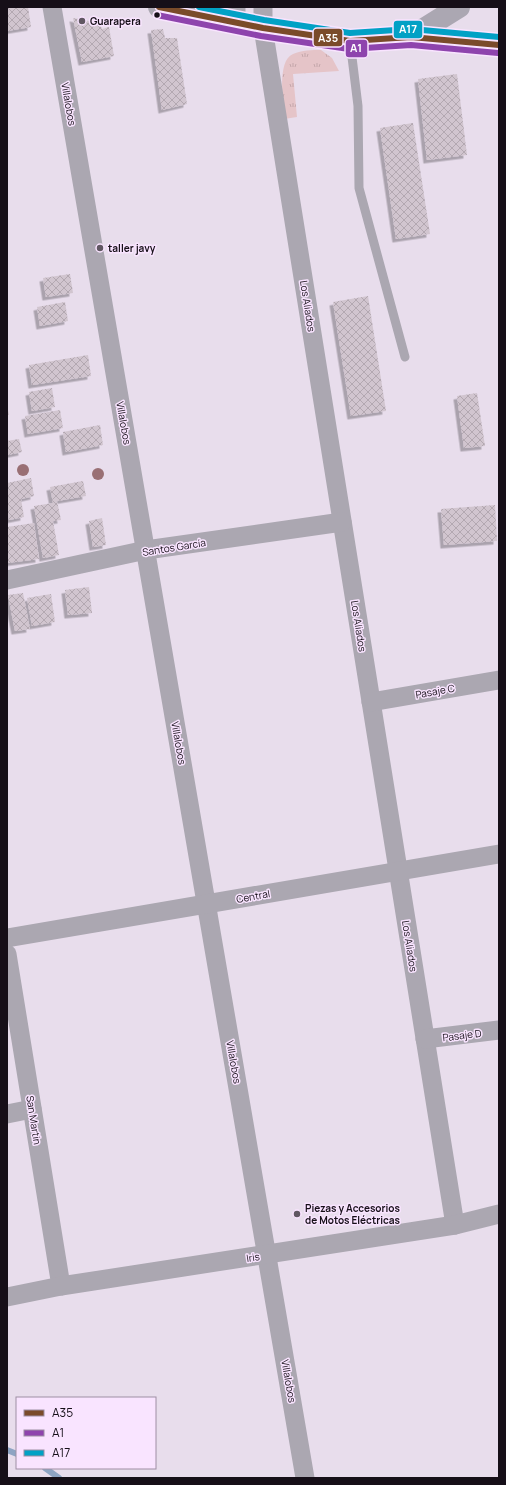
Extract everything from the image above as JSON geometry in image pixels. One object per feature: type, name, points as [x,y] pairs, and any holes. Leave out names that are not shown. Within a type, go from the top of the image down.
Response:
[{"type":"main road","points":[[159,7],[263,17],[350,41],[411,37],[499,45]]},
{"type":"main road","points":[[411,37],[459,7]]},
{"type":"street","name":"Villalobos","points":[[52,7],[305,1478]]},
{"type":"street","name":"Los Aliados","points":[[263,17],[342,522],[455,1225]]},
{"type":"street","name":"Santos García","points":[[7,580],[146,550],[342,522]]},
{"type":"street","name":"Pasaje C","points":[[371,702],[499,680]]},
{"type":"street","name":"Central","points":[[7,938],[499,854]]},
{"type":"street","name":"San Martin","points":[[7,954],[61,1286]]},
{"type":"street","name":"Pasaje D","points":[[425,1039],[499,1030]]},
{"type":"street","points":[[7,1114],[32,1109]]},
{"type":"street","name":"Iris","points":[[7,1297],[61,1286],[455,1225],[499,1214]]},
{"type":"lane","points":[[350,41],[358,106],[359,188],[405,357]]},
{"type":"green space","points":[[311,50],[321,50],[332,58],[339,71],[293,74],[297,117],[284,119],[282,84],[284,65],[288,58],[293,54]]},
{"type":"building","points":[[7,7],[28,7],[31,27],[7,31]]},
{"type":"building","points":[[73,18],[100,23],[102,29],[109,27],[114,56],[82,62]]},
{"type":"building","points":[[163,29],[165,38],[177,38],[187,104],[162,110],[151,30]]},
{"type":"building","points":[[457,74],[467,155],[427,160],[418,79]]},
{"type":"building","points":[[413,123],[430,234],[396,239],[380,128]]},
{"type":"building","points":[[70,274],[73,293],[46,297],[43,278]]},
{"type":"building","points":[[368,296],[386,411],[351,416],[333,302]]},
{"type":"building","points":[[65,302],[68,321],[40,326],[37,307]]},
{"type":"building","points":[[88,355],[91,376],[32,385],[29,365]]},
{"type":"building","points":[[52,388],[55,407],[32,411],[29,392]]},
{"type":"building","points":[[477,393],[485,446],[464,448],[457,396]]},
{"type":"building","points":[[60,410],[63,428],[28,434],[25,416]]},
{"type":"building","points":[[100,425],[103,445],[66,452],[63,432]]},
{"type":"building","points":[[19,439],[22,452],[7,455],[7,441]]},
{"type":"building","points":[[31,478],[34,496],[21,499],[24,517],[9,520],[7,509],[7,483]]},
{"type":"building","points":[[83,481],[86,496],[57,501],[61,520],[53,521],[59,555],[43,558],[34,506],[53,503],[50,487]]},
{"type":"building","points":[[495,505],[497,541],[444,545],[441,509]]},
{"type":"building","points":[[102,518],[106,545],[93,547],[89,521]]},
{"type":"building","points":[[34,523],[39,559],[7,563],[7,527]]},
{"type":"building","points":[[89,587],[92,613],[68,615],[65,590]]},
{"type":"building","points":[[23,593],[30,629],[15,631],[8,595]]},
{"type":"building","points":[[51,594],[55,622],[32,626],[27,598]]},
{"type":"waterway","points":[[7,1450],[16,1454]]},
{"type":"waterway","points":[[46,1469],[59,1478]]},
{"type":"transit line","name":"A35","points":[[159,7],[263,28],[350,41],[411,37],[499,45]]},
{"type":"transit line","name":"A17","points":[[199,7],[264,20],[350,33],[411,29],[499,37]]},
{"type":"transit line","name":"A1","points":[[157,15],[261,36],[349,49],[411,45],[498,53]]},
{"type":"place","name":"Guarapera","points":[[82,21]]},
{"type":"place","name":"taller javy","points":[[100,248]]},
{"type":"place","name":"Piezas y Accesorios de Motos Eléctricas","points":[[297,1214]]}]
